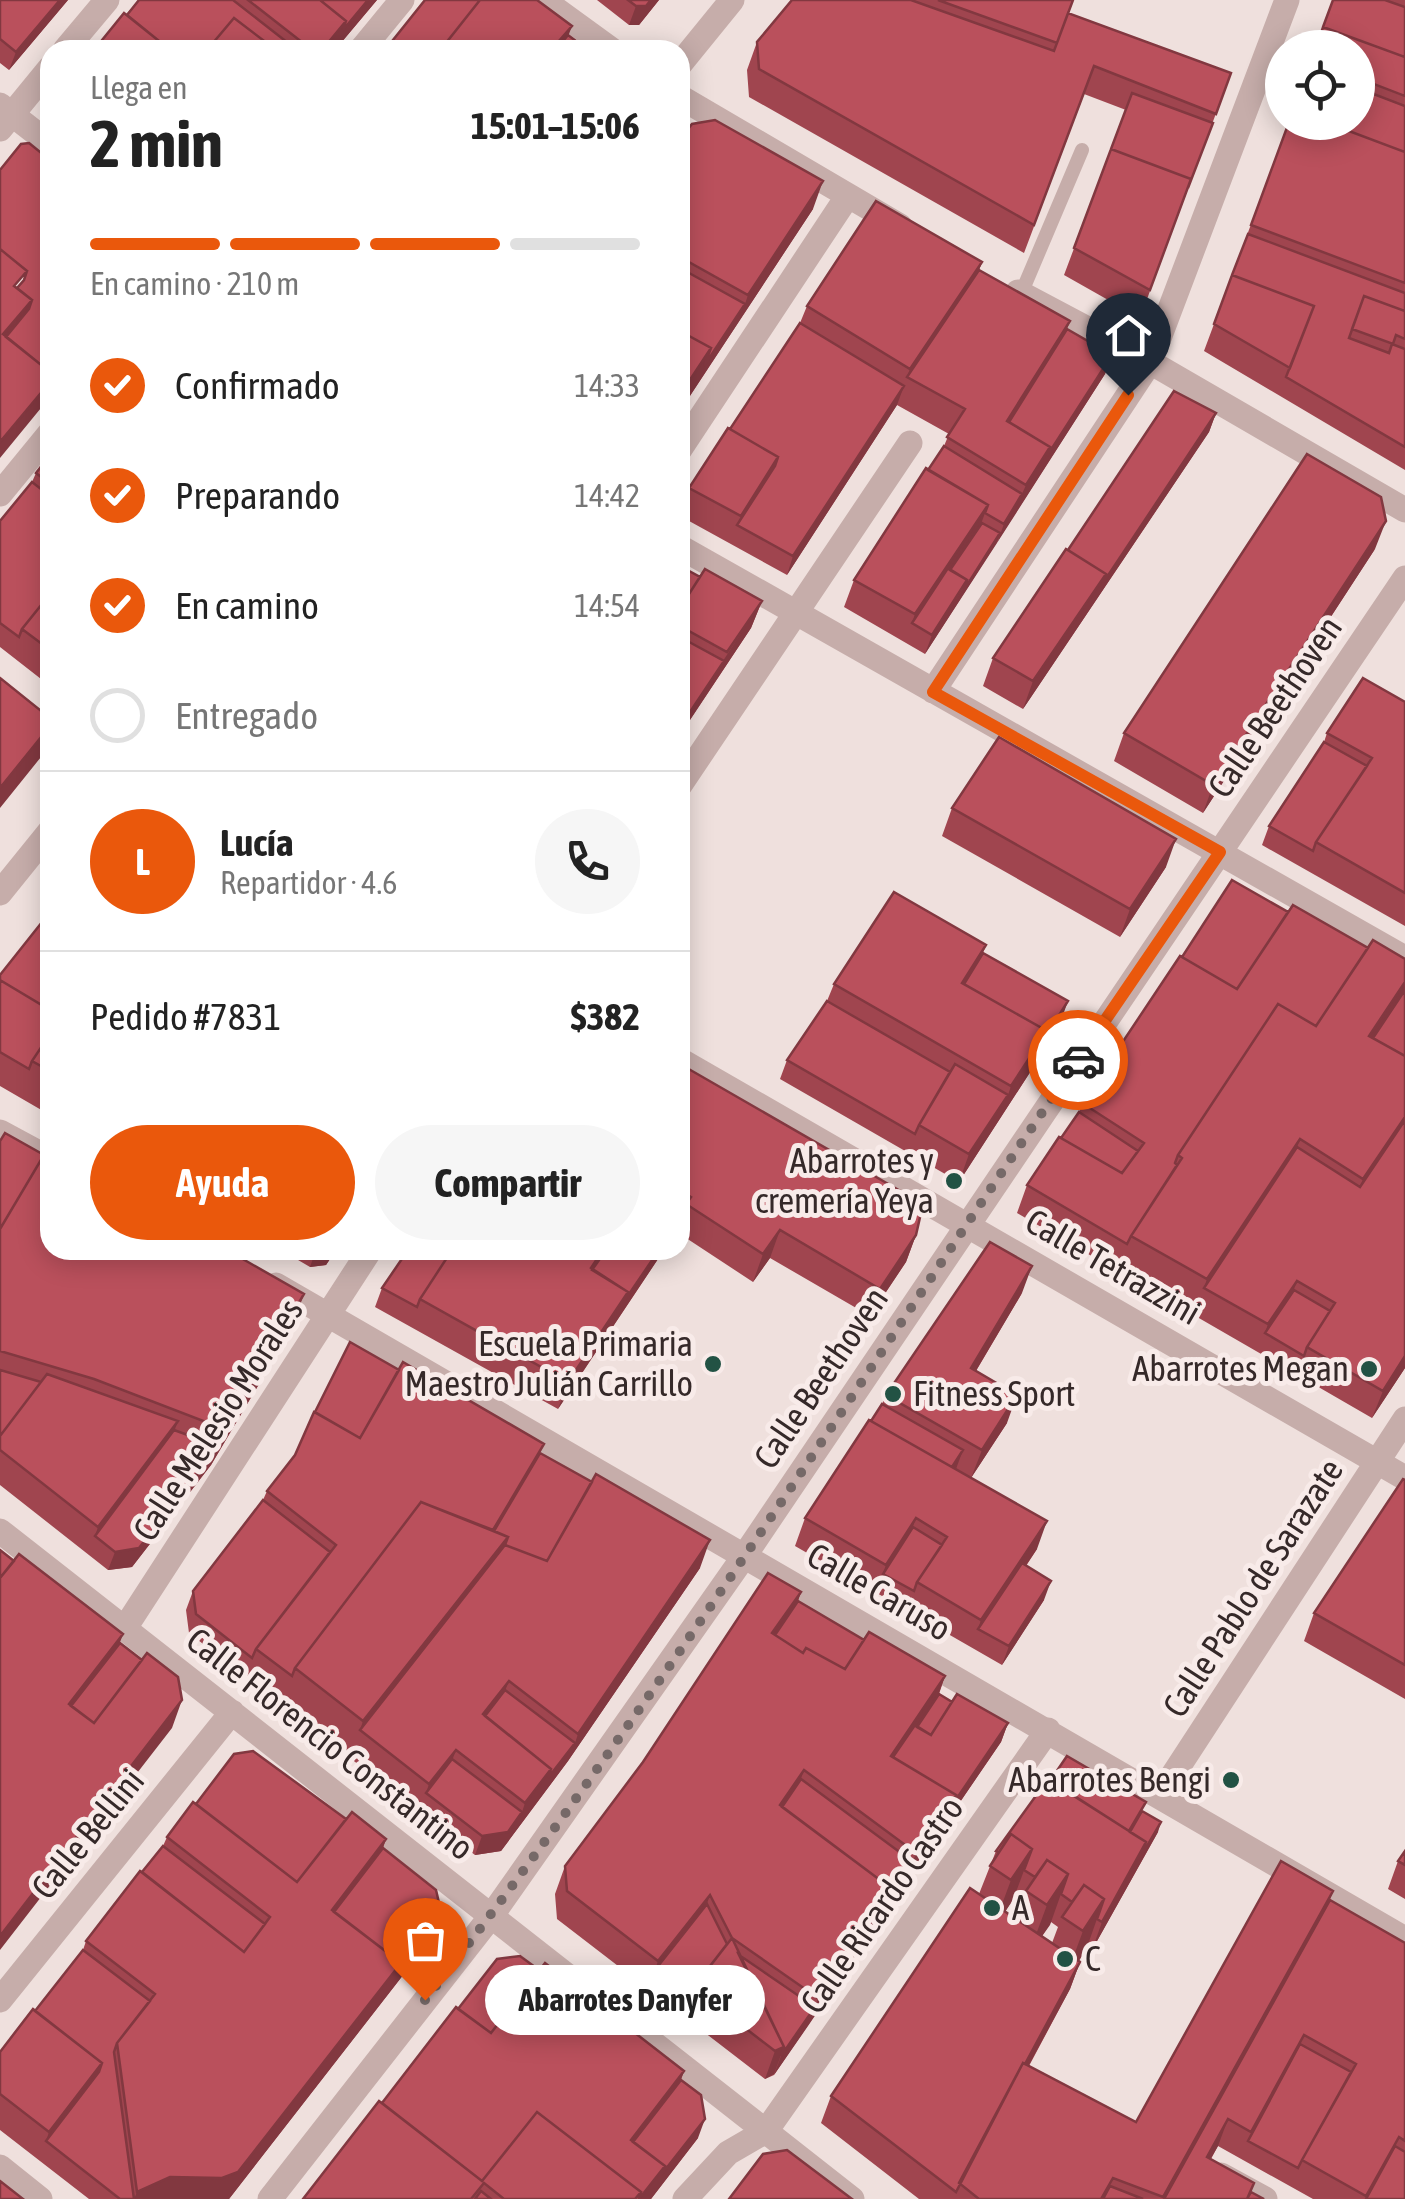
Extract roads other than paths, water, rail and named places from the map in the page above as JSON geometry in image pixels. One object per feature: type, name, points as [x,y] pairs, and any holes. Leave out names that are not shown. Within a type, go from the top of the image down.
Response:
[{"type":"street","points":[[73,40],[107,0]]},
{"type":"street","points":[[369,40],[402,0]]},
{"type":"street","points":[[543,0],[598,40]]},
{"type":"street","points":[[690,52],[732,0]]},
{"type":"street","points":[[933,692],[1150,362],[1287,0]]},
{"type":"street","points":[[40,78],[4,116],[40,138]]},
{"type":"street","points":[[690,103],[916,236]]},
{"type":"street","points":[[690,434],[847,197]]},
{"type":"street","points":[[1012,289],[1150,362],[1405,510]]},
{"type":"street","points":[[690,770],[910,443]]},
{"type":"street","points":[[0,494],[40,445]]},
{"type":"street","points":[[690,553],[1405,958]]},
{"type":"street","name":"Calle Beethoven","points":[[270,2199],[492,1915],[745,1555],[1405,578]]},
{"type":"street","points":[[0,894],[40,844]]},
{"type":"street","name":"Calle Tetrazzini","points":[[690,1066],[1405,1478]]},
{"type":"street","points":[[0,1132],[40,1154]]},
{"type":"street","name":"Calle Melesio Morales","points":[[126,1628],[364,1260]]},
{"type":"street","name":"Calle Caruso","points":[[262,1278],[1405,1939]]},
{"type":"street","name":"Calle Pablo de Sarazate","points":[[1160,1796],[1405,1419]]},
{"type":"street","name":"Calle Florencio Constantino","points":[[0,1531],[852,2199]]},
{"type":"street","name":"Calle Bellini","points":[[0,2000],[232,1712]]},
{"type":"street","name":"Calle Ricardo Castro","points":[[684,2199],[728,2153],[766,2131],[1048,1730]]},
{"type":"street","points":[[0,2168],[40,2199]]},
{"type":"street","points":[[1218,2173],[1265,2199]]},
{"type":"lane","points":[[1012,289],[1082,150]]},
{"type":"place","name":"Abarrotes y cremería Yeya","points":[[954,1181]]},
{"type":"place","name":"Escuela Primaria Maestro Julián Carrillo","points":[[713,1364]]},
{"type":"place","name":"Abarrotes Megan","points":[[1369,1369]]},
{"type":"place","name":"Fitness Sport","points":[[893,1394]]},
{"type":"place","name":"Abarrotes Bengi","points":[[1231,1780]]},
{"type":"place","name":"A","points":[[992,1908]]},
{"type":"place","name":"C","points":[[1065,1959]]},
{"type":"place","name":"Abarrotes Danyfer","points":[[425,2000]]}]
